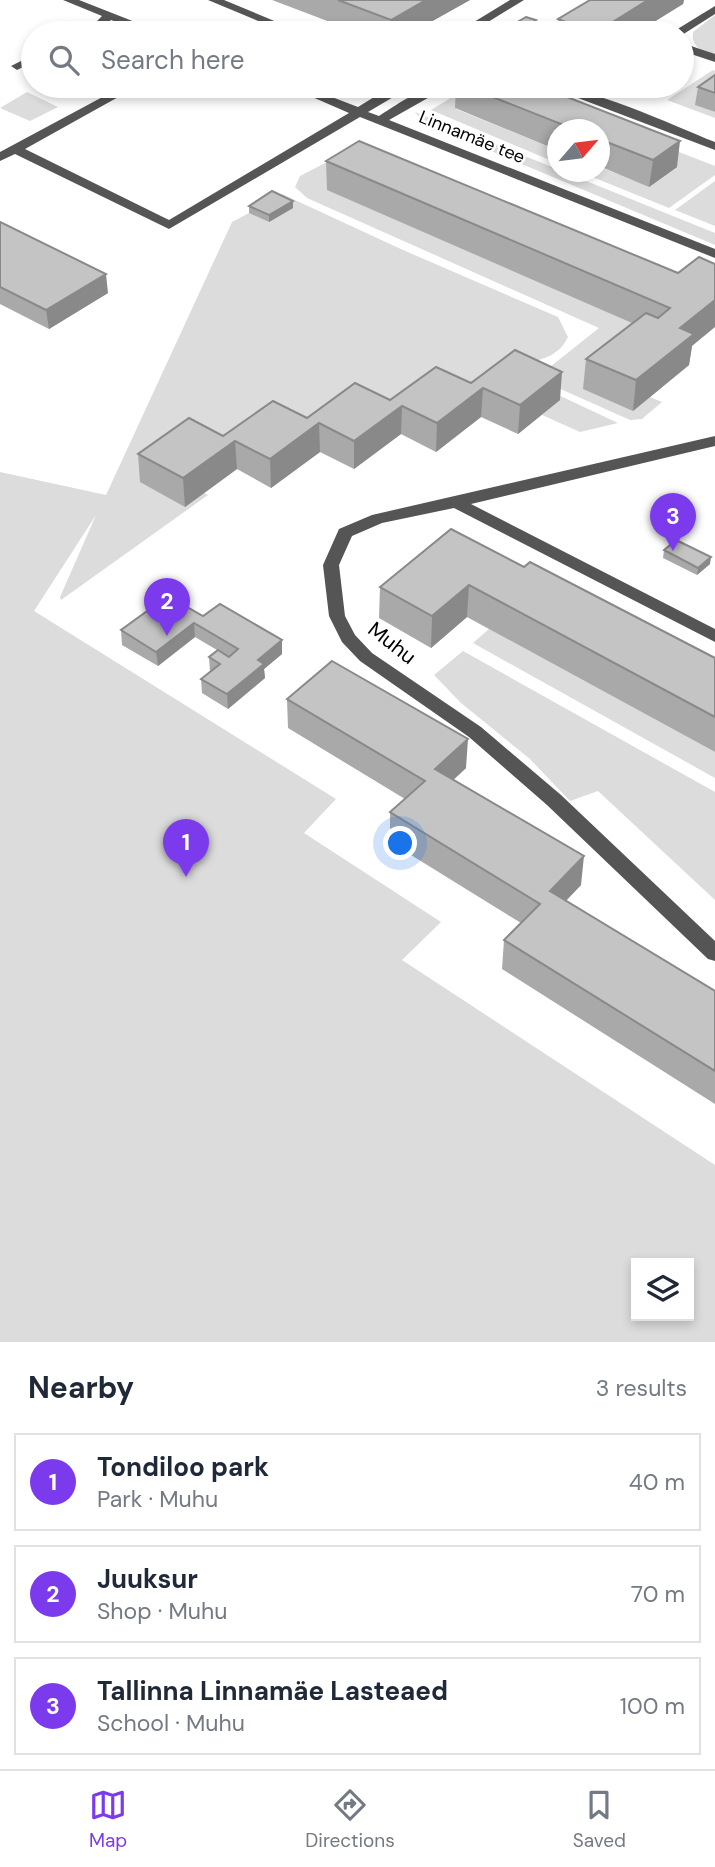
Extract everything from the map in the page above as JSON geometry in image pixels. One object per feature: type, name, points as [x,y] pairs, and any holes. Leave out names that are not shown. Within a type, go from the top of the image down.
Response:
[{"type":"street","points":[[69,0],[125,21]]},
{"type":"street","points":[[214,0],[267,21]]},
{"type":"street","points":[[482,21],[519,0]]},
{"type":"street","points":[[694,22],[715,9]]},
{"type":"street","points":[[103,21],[109,15]]},
{"type":"street","points":[[694,51],[715,58]]},
{"type":"street","points":[[17,66],[21,64]]},
{"type":"street","points":[[0,157],[110,98]]},
{"type":"street","name":"Linnamäe tee","points":[[325,98],[715,254]]},
{"type":"street","points":[[15,149],[169,225],[380,98]]},
{"type":"street","points":[[382,119],[417,98]]},
{"type":"street","points":[[590,98],[715,146]]},
{"type":"street","name":"Muhu","points":[[715,441],[378,519],[345,533],[331,565],[337,616],[348,638],[366,657],[475,732],[715,953]]},
{"type":"street","points":[[456,503],[715,635]]},
{"type":"shaded area","points":[[715,15],[715,56],[698,48],[694,41],[694,31]]},
{"type":"shaded area","points":[[715,71],[715,91],[696,105],[715,112],[715,118],[667,100],[694,98],[694,82]]},
{"type":"shaded area","points":[[21,96],[21,98],[39,98],[58,107],[30,121],[0,108]]},
{"type":"shaded area","points":[[451,98],[460,98],[456,109],[547,146],[547,159],[431,110]]},
{"type":"shaded area","points":[[415,112],[547,165],[547,175],[424,123]]},
{"type":"shaded area","points":[[666,147],[715,166],[715,175],[669,208],[605,182],[610,182],[610,171],[649,186]]},
{"type":"shaded area","points":[[327,162],[666,338],[632,411],[650,397],[662,402],[642,419],[630,420],[536,378],[599,328],[307,198],[295,187],[300,176]]},
{"type":"shaded area","points":[[715,181],[715,226],[675,210]]},
{"type":"shaded area","points":[[565,182],[589,182],[715,233],[715,245]]},
{"type":"shaded area","points":[[282,194],[558,317],[568,337],[556,352],[541,360],[505,370],[618,423],[580,432],[542,415],[559,400],[274,429],[204,493],[208,495],[61,600],[96,515],[34,611],[336,799],[304,833],[441,922],[402,960],[715,1165],[715,1342],[0,1342],[0,472],[106,495],[232,222],[249,213],[270,222],[273,198]]},
{"type":"shaded area","points":[[489,629],[715,752],[715,778],[473,643]]},
{"type":"shaded area","points":[[463,651],[715,792],[715,900],[598,791],[570,801],[530,759],[461,703],[434,675]]},
{"type":"building","points":[[338,0],[426,0],[391,20]]},
{"type":"building","points":[[590,0],[648,0],[614,21],[558,19]]},
{"type":"building","points":[[526,17],[536,20],[535,21],[519,21]]},
{"type":"building","points":[[715,75],[715,93],[698,87]]},
{"type":"building","points":[[495,98],[570,98],[680,141],[653,160],[610,143],[610,119],[548,119]]},
{"type":"building","points":[[359,141],[678,273],[699,257],[715,264],[715,300],[680,328],[694,334],[636,380],[586,359],[646,313],[658,318],[670,308],[326,161]]},
{"type":"building","points":[[272,191],[293,201],[269,215],[249,206]]},
{"type":"building","points":[[0,222],[106,274],[46,310],[0,287]]},
{"type":"building","points":[[515,350],[562,372],[520,405],[483,388],[437,423],[402,406],[354,441],[319,423],[270,459],[235,441],[183,478],[138,454],[189,418],[223,436],[273,401],[307,418],[355,383],[390,400],[436,367],[471,383]]},
{"type":"building","points":[[451,529],[524,567],[530,562],[715,658],[715,717],[469,585],[432,616],[380,587]]},
{"type":"building","points":[[676,540],[711,557],[698,568],[664,550]]},
{"type":"building","points":[[168,596],[203,616],[220,604],[282,640],[258,660],[264,664],[227,694],[201,679],[220,664],[209,657],[218,650],[229,657],[238,649],[194,623],[156,652],[121,630]]},
{"type":"building","points":[[332,661],[468,739],[435,769],[584,856],[550,891],[715,991],[715,1071],[504,940],[540,904],[390,812],[425,781],[287,699]]},
{"type":"place","name":"Tallinna Linnamäe Lasteaed","points":[[673,551]]},
{"type":"place","name":"Juuksur","points":[[167,636]]},
{"type":"place","name":"Tondiloo park","points":[[186,877]]}]
